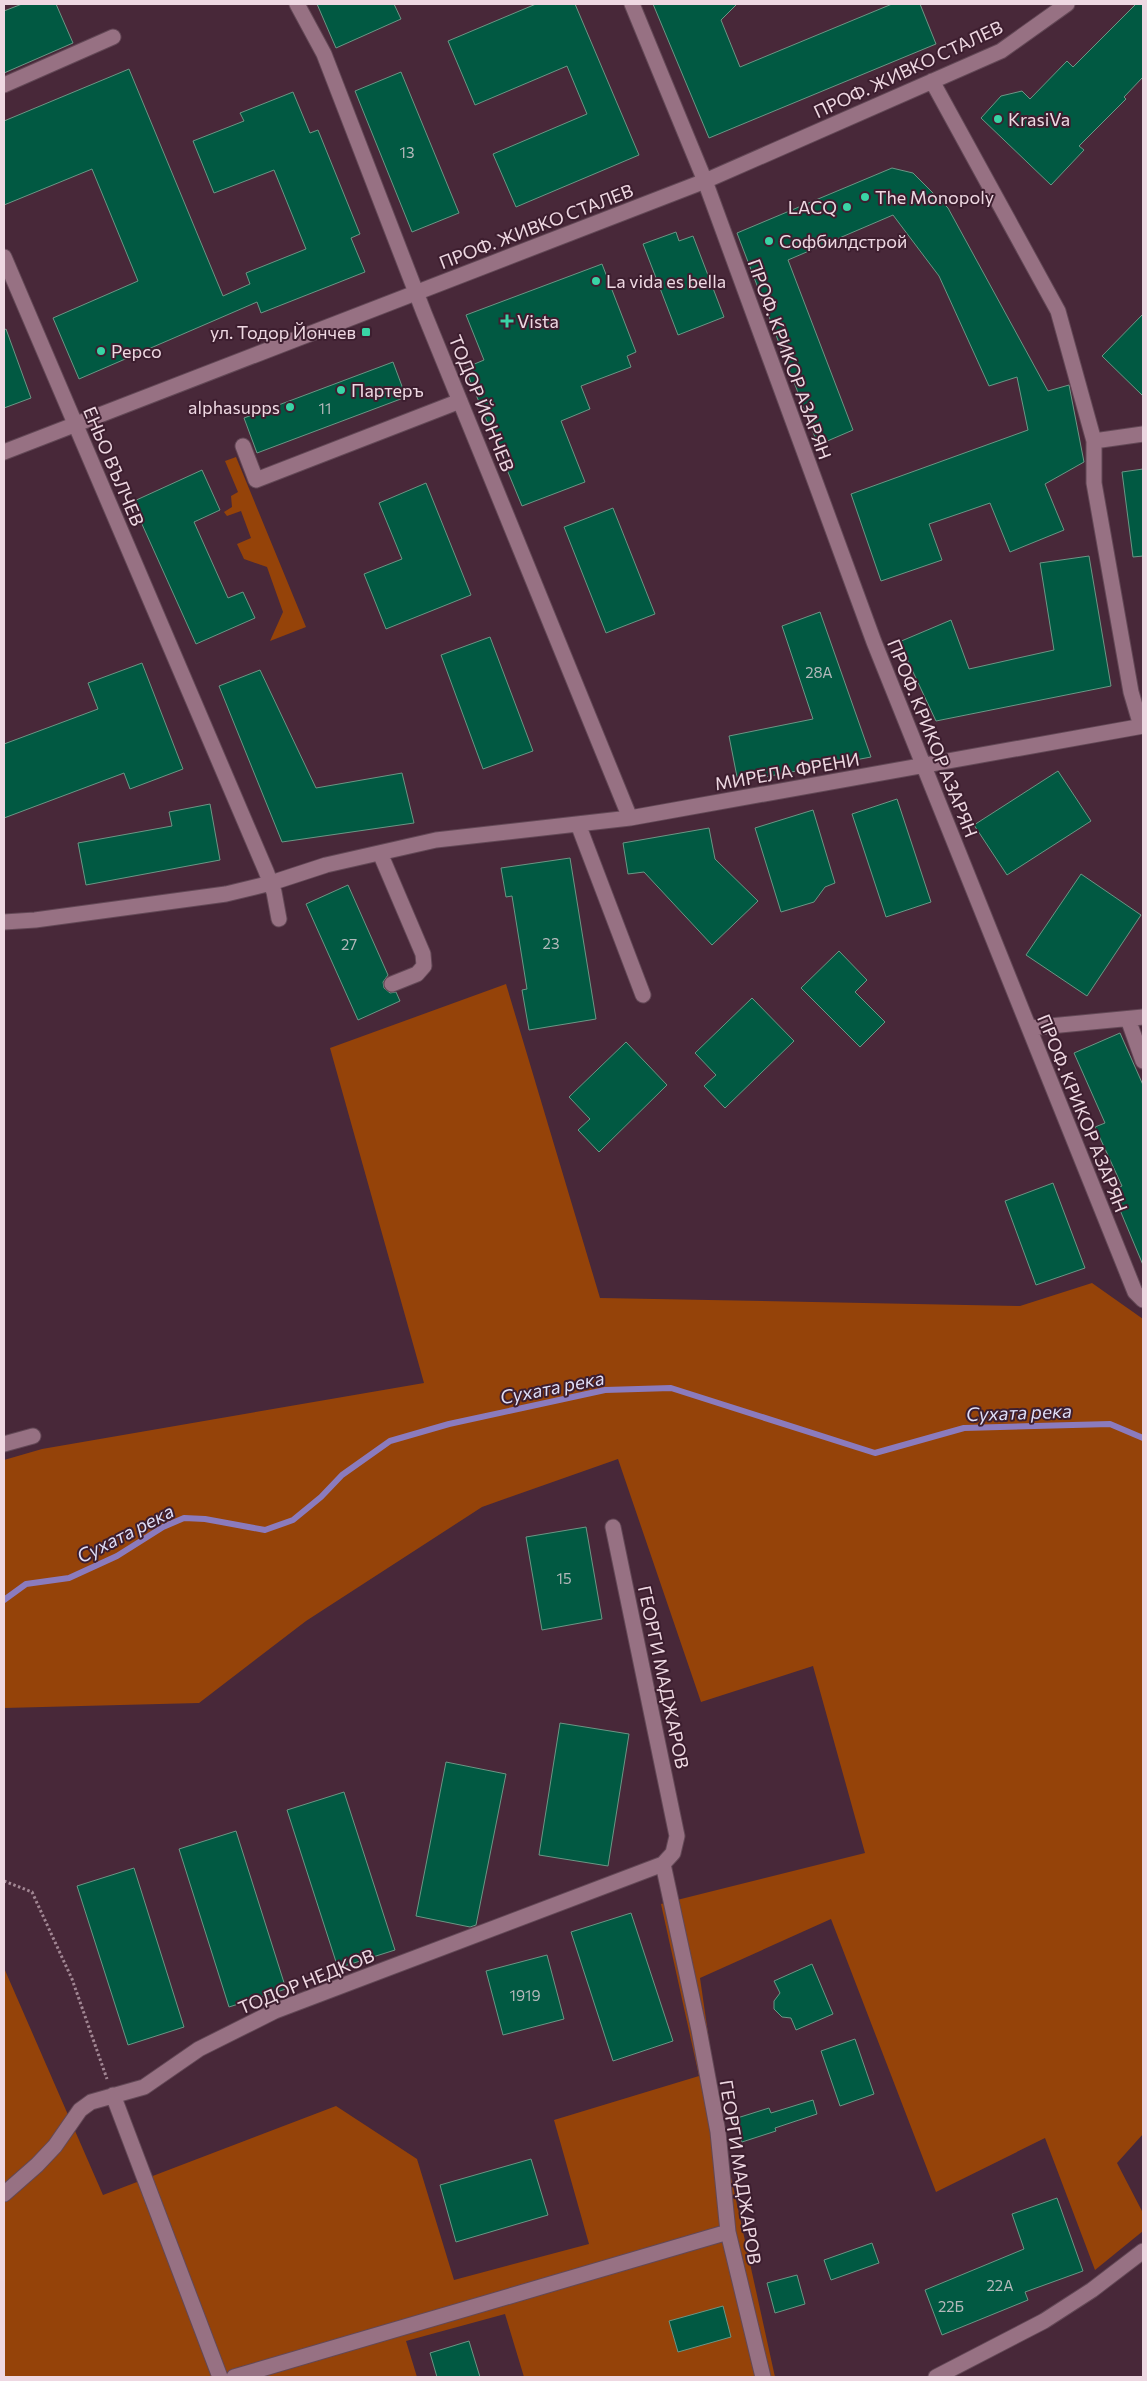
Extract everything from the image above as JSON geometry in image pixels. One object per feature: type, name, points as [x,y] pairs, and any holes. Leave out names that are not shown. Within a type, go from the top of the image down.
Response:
[{"type":"street","name":"ТОДОР ЙОНЧЕВ","points":[[297,4],[324,54],[416,292],[630,818]]},
{"type":"street","name":"ПРОФ. КРИКОР АЗАРЯН","points":[[632,4],[705,181],[874,642],[1135,1292],[1143,1300]]},
{"type":"street","name":"ПРОФ. ЖИВКО СТАЛЕВ","points":[[4,452],[705,181],[1001,51],[1067,4]]},
{"type":"street","points":[[4,85],[114,37]]},
{"type":"street","points":[[932,81],[1058,311],[1094,440],[1094,483],[1131,692],[1142,726]]},
{"type":"street","name":"ЕНЬО ВЪЛЧЕВ","points":[[4,258],[77,424],[271,883],[279,919]]},
{"type":"street","points":[[243,446],[256,480],[460,401]]},
{"type":"street","points":[[1094,440],[1143,434]]},
{"type":"street","name":"МИРЕЛА ФРЕНИ","points":[[4,922],[35,920],[226,894],[271,883],[326,865],[436,840],[630,818],[1142,726]]},
{"type":"street","points":[[578,824],[643,995]]},
{"type":"street","points":[[380,853],[423,954],[424,966],[417,974],[392,984]]},
{"type":"street","points":[[1029,1028],[1143,1017]]},
{"type":"street","points":[[1128,1019],[1143,1061]]},
{"type":"street","points":[[4,1444],[33,1436]]},
{"type":"street","name":"ГЕОРГИ МАДЖАРОВ","points":[[613,1526],[677,1836],[673,1853],[663,1864],[699,2030],[718,2132],[728,2232],[763,2377]]},
{"type":"street","name":"ТОДОР НЕДКОВ","points":[[4,2194],[49,2152],[80,2110],[91,2102],[144,2087],[199,2049],[275,2011],[663,1864]]},
{"type":"street","points":[[113,2095],[220,2377]]},
{"type":"street","points":[[234,2377],[728,2232]]},
{"type":"street","points":[[936,2377],[1044,2321],[1092,2290],[1143,2251]]},
{"type":"path","points":[[4,1880],[32,1892],[72,1979],[113,2095]]},
{"type":"shaded area","points":[[236,457],[306,627],[270,641],[283,612],[267,567],[244,559],[237,544],[251,538],[241,511],[227,516],[224,512],[232,507],[231,496],[238,492],[225,461]]},
{"type":"shaded area","points":[[506,984],[600,1298],[1020,1306],[1092,1283],[1143,1319],[1143,2134],[1117,2163],[1143,2213],[1143,2231],[1095,2270],[1045,2138],[936,2192],[831,1919],[700,1978],[725,2150],[775,2377],[524,2377],[505,2314],[406,2341],[417,2377],[4,2377],[4,1968],[103,2195],[336,2106],[417,2159],[454,2280],[589,2244],[554,2120],[699,2076],[661,1904],[865,1853],[813,1666],[701,1702],[618,1459],[482,1507],[306,1621],[199,1703],[4,1708],[4,1460],[42,1449],[424,1383],[330,1048]]},
{"type":"building","points":[[22,4],[56,4],[73,43],[4,73],[4,11]]},
{"type":"building","points":[[317,4],[394,4],[401,19],[336,48]]},
{"type":"building","points":[[536,4],[575,4],[639,155],[516,207],[493,154],[587,114],[567,66],[475,105],[448,41]]},
{"type":"building","points":[[653,4],[737,4],[721,20],[740,67],[892,4],[920,4],[936,44],[709,138]]},
{"type":"building","points":[[1136,4],[1143,4],[1143,77],[1124,97],[1126,99],[1079,146],[1084,150],[1051,185],[981,118],[1001,96],[1022,91],[1030,99],[1067,61],[1073,67]]},
{"type":"building","points":[[129,69],[223,296],[250,284],[246,273],[306,249],[274,170],[214,193],[193,141],[244,121],[240,113],[293,92],[310,133],[318,130],[360,234],[351,238],[365,272],[261,313],[257,302],[79,379],[53,318],[138,281],[92,169],[4,205],[4,121]]},
{"type":"building","points":[[401,72],[459,213],[412,232],[355,91]]},
{"type":"building","points":[[892,168],[913,173],[948,208],[1048,391],[1069,385],[1084,462],[1045,484],[1064,530],[1010,552],[990,503],[929,524],[942,560],[881,581],[851,494],[1028,430],[1017,377],[989,386],[939,276],[893,215],[788,260],[853,430],[818,445],[737,233]]},
{"type":"building","points":[[676,232],[679,241],[693,236],[724,317],[678,335],[643,244]]},
{"type":"building","points":[[602,264],[636,352],[627,356],[631,367],[581,386],[590,409],[561,421],[585,482],[522,506],[465,368],[484,360],[466,315]]},
{"type":"building","points":[[1143,314],[1143,396],[1102,356]]},
{"type":"building","points":[[6,329],[31,398],[4,408],[4,330]]},
{"type":"building","points":[[393,362],[406,397],[257,453],[244,418]]},
{"type":"building","points":[[1143,469],[1143,556],[1133,557],[1122,472]]},
{"type":"building","points":[[202,470],[220,510],[194,522],[228,598],[243,592],[255,618],[196,644],[132,502]]},
{"type":"building","points":[[426,483],[471,595],[386,629],[364,574],[402,559],[379,503]]},
{"type":"building","points":[[613,508],[655,614],[606,633],[564,527]]},
{"type":"building","points":[[1089,556],[1111,686],[936,721],[899,642],[951,620],[969,669],[1054,650],[1040,563]]},
{"type":"building","points":[[820,612],[871,757],[738,782],[729,736],[813,719],[782,626]]},
{"type":"building","points":[[490,637],[533,751],[483,769],[441,655]]},
{"type":"building","points":[[142,663],[183,769],[130,789],[124,773],[4,818],[4,744],[98,709],[88,683]]},
{"type":"building","points":[[260,670],[316,788],[402,773],[414,823],[282,842],[219,686]]},
{"type":"building","points":[[1058,771],[1091,821],[1007,875],[974,825]]},
{"type":"building","points":[[897,799],[931,902],[886,917],[852,814]]},
{"type":"building","points":[[210,804],[220,860],[86,885],[78,843],[172,826],[169,812]]},
{"type":"building","points":[[813,810],[835,883],[825,887],[814,902],[781,912],[755,828]]},
{"type":"building","points":[[709,828],[715,859],[758,901],[712,945],[644,872],[628,874],[623,843]]},
{"type":"building","points":[[570,858],[596,1019],[529,1030],[522,990],[527,989],[512,896],[506,897],[501,868]]},
{"type":"building","points":[[1081,874],[1141,915],[1087,996],[1026,955]]},
{"type":"building","points":[[348,885],[388,975],[383,982],[384,988],[390,993],[396,992],[400,1001],[358,1020],[306,904]]},
{"type":"building","points":[[839,951],[867,980],[855,992],[885,1022],[860,1047],[801,988]]},
{"type":"building","points":[[752,998],[794,1041],[725,1108],[704,1086],[716,1075],[695,1053]]},
{"type":"building","points":[[1120,1033],[1143,1085],[1143,1265],[1112,1191],[1122,1186],[1095,1127],[1105,1123],[1074,1053]]},
{"type":"building","points":[[626,1042],[667,1085],[599,1152],[578,1130],[590,1119],[569,1097]]},
{"type":"building","points":[[1053,1183],[1085,1268],[1036,1285],[1005,1201]]},
{"type":"building","points":[[586,1527],[602,1619],[542,1630],[526,1537]]},
{"type":"building","points":[[560,1723],[629,1734],[608,1866],[539,1855]]},
{"type":"building","points":[[446,1762],[506,1774],[476,1925],[470,1927],[416,1916]]},
{"type":"building","points":[[344,1792],[395,1950],[338,1968],[287,1810]]},
{"type":"building","points":[[236,1831],[286,1989],[229,2007],[179,1849]]},
{"type":"building","points":[[134,1868],[184,2027],[128,2045],[77,1886]]},
{"type":"building","points":[[631,1913],[673,2041],[613,2061],[571,1932]]},
{"type":"building","points":[[547,1955],[564,2019],[503,2035],[486,1971]]},
{"type":"building","points":[[812,1964],[833,2014],[796,2030],[791,2018],[782,2017],[774,2009],[774,2001],[780,1993],[774,1981]]},
{"type":"building","points":[[855,2039],[874,2094],[840,2106],[821,2051]]},
{"type":"building","points":[[813,2100],[817,2114],[775,2128],[776,2131],[742,2142],[734,2119],[769,2108],[771,2113]]},
{"type":"building","points":[[531,2159],[548,2215],[456,2242],[440,2185]]},
{"type":"building","points":[[1057,2198],[1083,2271],[1025,2292],[1028,2300],[942,2335],[925,2290],[1024,2249],[1012,2214]]},
{"type":"building","points":[[872,2243],[879,2263],[831,2280],[824,2260]]},
{"type":"building","points":[[797,2275],[805,2304],[775,2313],[767,2283]]},
{"type":"building","points":[[723,2306],[731,2337],[678,2352],[669,2321]]},
{"type":"building","points":[[469,2341],[480,2377],[437,2377],[430,2353]]},
{"type":"waterway","name":"Сухата река","points":[[4,1600],[26,1584],[69,1578],[117,1556],[163,1527],[184,1518],[205,1519],[265,1530],[293,1520],[321,1497],[342,1475],[390,1441],[449,1424],[605,1390],[671,1388],[875,1453],[964,1428],[1110,1424],[1143,1438]]},
{"type":"place","name":"KrasiVa","points":[[998,119]]},
{"type":"place","name":"The Monopoly","points":[[865,197]]},
{"type":"place","name":"LACQ","points":[[847,207]]},
{"type":"place","name":"Софбилдстрой","points":[[769,241]]},
{"type":"place","name":"La vida es bella","points":[[596,281]]},
{"type":"place","name":"Vista","points":[[507,321]]},
{"type":"place","name":"ул. Тодор Йончев","points":[[366,332]]},
{"type":"place","name":"Pepco","points":[[101,351]]},
{"type":"place","name":"Партеръ","points":[[341,390]]},
{"type":"place","name":"alphasupps","points":[[290,407]]}]
